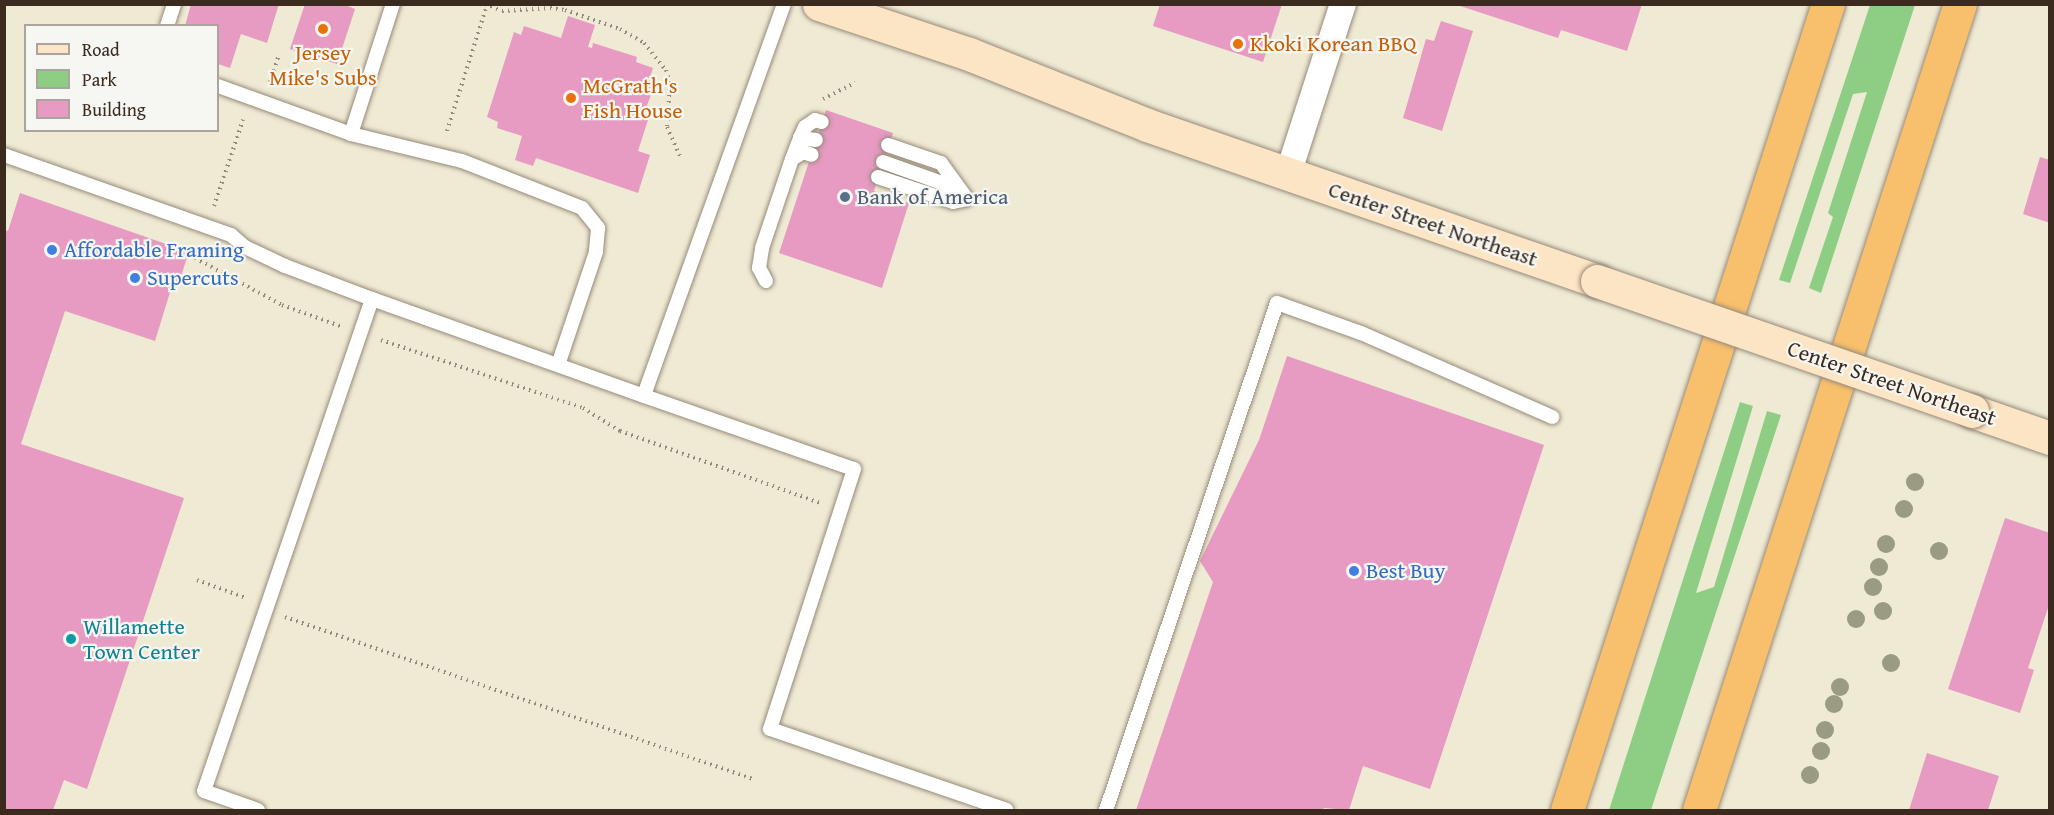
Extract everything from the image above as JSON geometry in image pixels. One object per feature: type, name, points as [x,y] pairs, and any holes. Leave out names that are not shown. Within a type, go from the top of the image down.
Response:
[{"type":"highway","points":[[1567,810],[1828,4]]},
{"type":"highway","points":[[1699,810],[1960,4]]},
{"type":"main road","name":"Center Street Northeast","points":[[819,4],[969,54],[1147,125],[2049,438]]},
{"type":"street","points":[[1288,174],[1342,4]]},
{"type":"lane","points":[[168,24],[174,4]]},
{"type":"lane","points":[[351,134],[393,4]]},
{"type":"lane","points":[[644,396],[784,4]]},
{"type":"lane","points":[[219,87],[351,134],[462,161],[582,208],[598,228],[596,252],[558,365]]},
{"type":"lane","points":[[766,281],[759,268],[762,248],[792,159],[805,128],[815,120],[822,122]]},
{"type":"lane","points":[[800,138],[816,140]]},
{"type":"lane","points":[[888,145],[941,163],[967,198]]},
{"type":"lane","points":[[792,159],[803,152],[812,155]]},
{"type":"lane","points":[[4,155],[231,235],[245,247],[285,266],[372,299],[854,469],[770,729],[1006,810]]},
{"type":"lane","points":[[883,162],[942,183],[967,198]]},
{"type":"lane","points":[[878,177],[953,202],[967,198]]},
{"type":"lane","points":[[258,810],[204,791],[372,299]]},
{"type":"lane","points":[[1106,810],[1277,303],[1361,333],[1552,417]]},
{"type":"path","points":[[455,134],[445,131],[486,5],[502,11],[550,8],[565,10],[620,30],[644,43],[666,70],[670,83],[667,128],[681,158]]},
{"type":"path","points":[[197,579],[233,591],[266,608],[319,629],[752,779]]},
{"type":"green space","points":[[1870,5],[1915,5],[1821,293],[1809,288],[1833,217],[1828,213],[1867,92],[1853,94],[1790,283],[1779,280]]},
{"type":"green space","points":[[1740,402],[1753,406],[1696,593],[1714,587],[1767,411],[1781,415],[1651,810],[1609,810]]},
{"type":"building","points":[[191,4],[279,4],[267,43],[241,34],[230,68],[219,64],[219,24],[186,24]]},
{"type":"building","name":"Jersey Mike's Subs","points":[[305,4],[343,4],[355,9],[337,64],[290,49]]},
{"type":"building","name":"Kkoki Korean BBQ","points":[[1160,4],[1282,4],[1263,62],[1153,26]]},
{"type":"building","points":[[1454,4],[1642,4],[1627,51],[1561,30],[1558,38]]},
{"type":"building","name":"McGrath's Fish House","points":[[568,16],[595,25],[588,47],[592,48],[593,43],[637,57],[636,62],[653,68],[650,77],[657,79],[643,116],[648,120],[638,151],[650,155],[638,193],[536,158],[533,166],[515,160],[522,136],[497,128],[498,122],[487,117],[514,32],[521,35],[524,26],[561,38]]},
{"type":"building","points":[[1441,21],[1473,31],[1442,131],[1403,118],[1426,39],[1434,41]]},
{"type":"building","name":"Bank of America","points":[[826,110],[893,133],[874,191],[909,203],[882,288],[779,253]]},
{"type":"building","points":[[2040,157],[2050,160],[2050,223],[2023,214]]},
{"type":"building","name":"Willamette Town Center","points":[[20,193],[189,252],[176,291],[171,289],[155,341],[65,311],[21,444],[184,498],[87,789],[64,780],[53,810],[4,810],[4,230],[8,231]]},
{"type":"building","name":"Best Buy","points":[[1287,356],[1544,445],[1430,789],[1363,766],[1349,810],[1324,808],[1323,810],[1136,810],[1213,582],[1200,561],[1259,440]]},
{"type":"building","points":[[2005,518],[2050,533],[2050,602],[2028,668],[2034,670],[2020,713],[1948,689]]},
{"type":"building","points":[[1927,753],[1999,776],[1988,810],[1909,810]]},
{"type":"place","name":"Jersey Mike's Subs","points":[[323,29]]},
{"type":"place","name":"Kkoki Korean BBQ","points":[[1238,44]]},
{"type":"place","name":"McGrath's Fish House","points":[[571,98]]},
{"type":"place","name":"Bank of America","points":[[845,197]]},
{"type":"place","name":"Affordable Framing","points":[[52,250]]},
{"type":"place","name":"Supercuts","points":[[135,278]]},
{"type":"place","name":"Best Buy","points":[[1354,571]]},
{"type":"place","name":"Willamette Town Center","points":[[71,639]]}]
